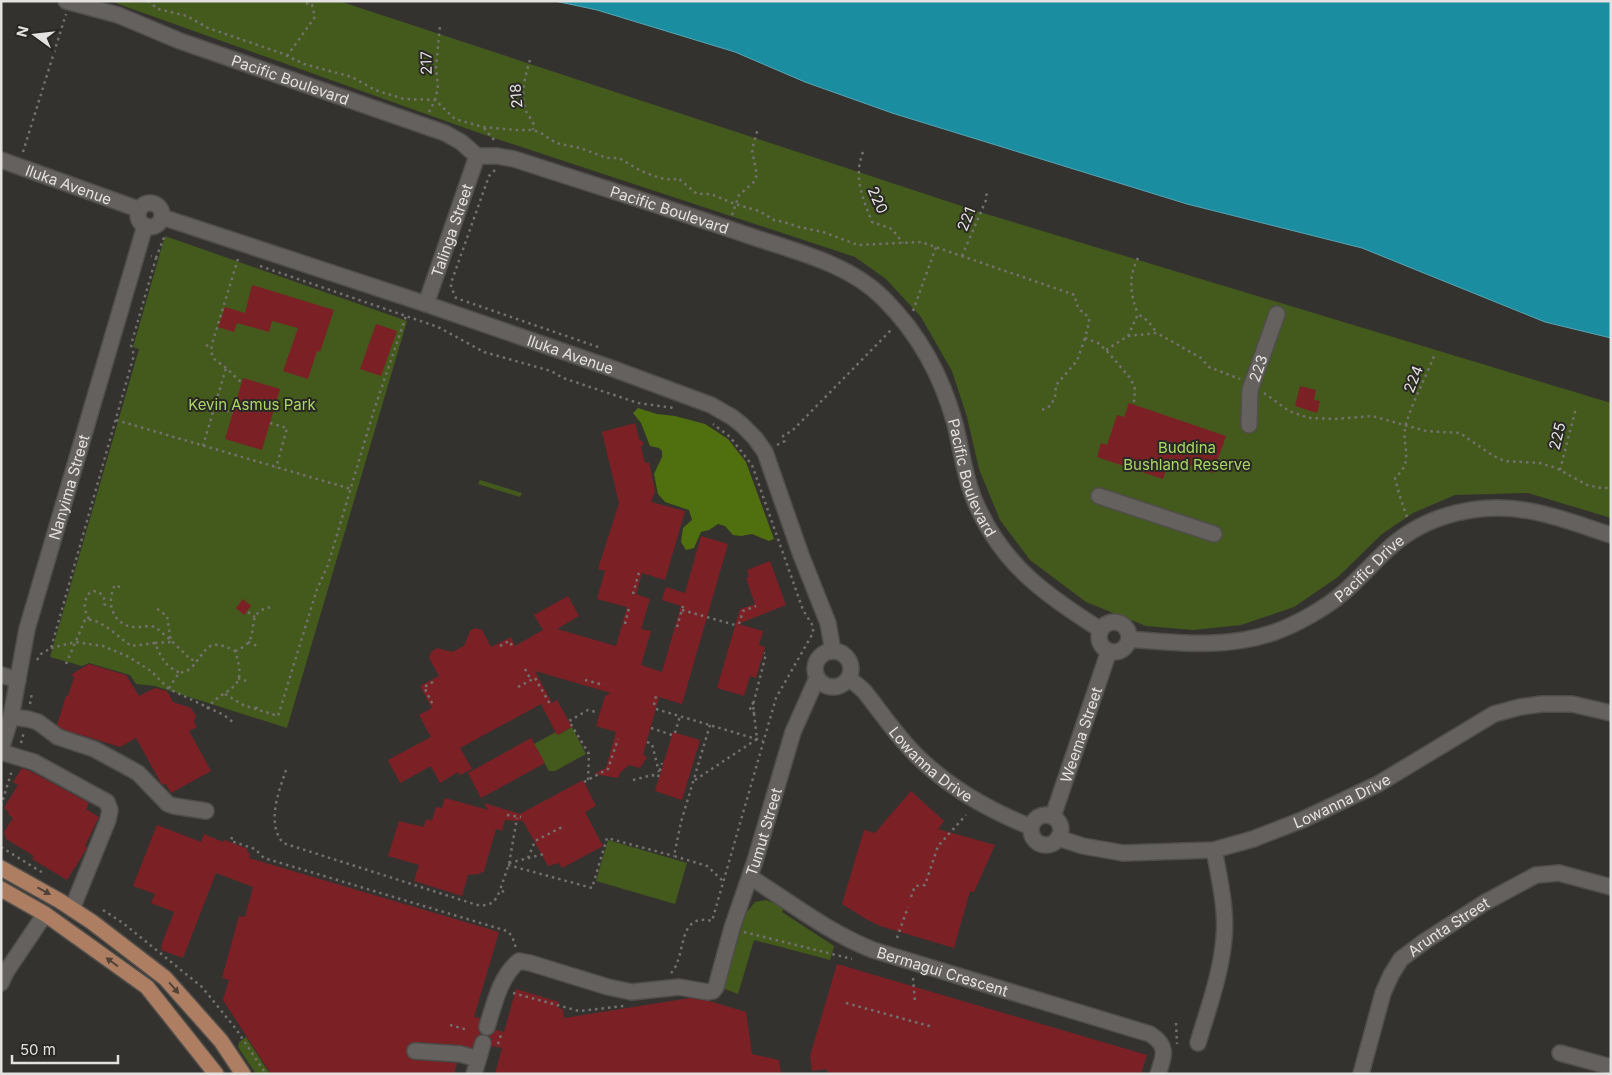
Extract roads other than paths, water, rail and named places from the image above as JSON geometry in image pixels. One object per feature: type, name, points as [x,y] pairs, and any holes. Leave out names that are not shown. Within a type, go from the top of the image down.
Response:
[{"type":"main road","points":[[1,868],[72,909],[165,978],[221,1041],[243,1074]]},
{"type":"main road","points":[[1,889],[45,914],[148,987],[216,1074]]},
{"type":"street","name":"Pacific Boulevard","points":[[68,2],[118,15],[180,41],[445,133],[461,142],[477,156],[497,156],[514,159],[728,228],[845,271],[883,297],[904,321],[923,348],[945,392],[955,424],[968,482],[977,507],[995,538],[1017,568],[1039,588],[1101,630]]},
{"type":"street","name":"Talinga Street","points":[[426,304],[477,156]]},
{"type":"street","name":"Iluka Avenue","points":[[1,160],[138,209]]},
{"type":"street","points":[[144,204],[155,204],[161,209],[162,217],[155,226],[145,226],[138,220],[138,209],[144,204]]},
{"type":"street","name":"Iluka Avenue","points":[[162,217],[426,304],[611,368],[711,405],[732,417],[755,438],[765,452],[828,623],[833,651]]},
{"type":"street","name":"Nanyima Street","points":[[1,751],[11,717],[27,629],[145,226]]},
{"type":"street","name":"223","points":[[1248,425],[1250,390],[1277,314]]},
{"type":"street","points":[[1099,496],[1214,534]]},
{"type":"street","name":"Pacific Drive","points":[[1129,639],[1196,644],[1228,643],[1276,632],[1313,614],[1343,593],[1389,548],[1414,530],[1441,516],[1464,510],[1512,508],[1536,512],[1611,535]]},
{"type":"street","points":[[1109,623],[1119,623],[1127,629],[1129,639],[1124,648],[1119,651],[1109,651],[1101,645],[1099,640],[1101,630],[1109,623]]},
{"type":"street","points":[[833,651],[843,654],[850,663],[848,679],[840,686],[830,687],[820,682],[817,678],[815,666],[821,655],[833,651]]},
{"type":"street","name":"Weema Street","points":[[1052,816],[1109,651]]},
{"type":"street","points":[[1,675],[18,680]]},
{"type":"street","name":"Tumut Street","points":[[487,1027],[511,961],[530,963],[608,987],[632,992],[679,987],[708,992],[713,991],[732,928],[750,878],[793,732],[817,678]]},
{"type":"street","name":"Lowanna Drive","points":[[848,679],[864,692],[915,754],[941,777],[984,806],[1031,827]]},
{"type":"street","name":"Lowanna Drive","points":[[1058,838],[1083,846],[1122,852],[1214,850],[1253,839],[1302,820],[1370,788],[1494,714],[1520,707],[1542,704],[1572,704],[1611,713]]},
{"type":"street","points":[[11,717],[38,722],[58,737],[94,749],[138,773],[168,804],[206,811]]},
{"type":"street","points":[[1,751],[34,762],[107,802],[110,810],[108,820],[72,909]]},
{"type":"street","points":[[1039,816],[1052,816],[1057,820],[1060,832],[1058,838],[1050,844],[1040,843],[1033,837],[1031,827],[1032,823],[1039,816]]},
{"type":"street","points":[[1198,1043],[1216,980],[1225,936],[1214,850]]},
{"type":"street","name":"Arunta Street","points":[[1361,1074],[1383,993],[1391,975],[1401,959],[1425,941],[1484,903],[1536,875],[1559,873],[1611,887]]},
{"type":"street","name":"Bermagui Crescent","points":[[750,878],[857,944],[1150,1034],[1158,1039],[1164,1048],[1164,1056],[1158,1074]]},
{"type":"street","points":[[1,983],[6,972],[45,914]]},
{"type":"street","points":[[474,1074],[478,1059],[490,1045]]},
{"type":"street","points":[[415,1051],[460,1054],[478,1059]]},
{"type":"street","points":[[1560,1053],[1611,1066]]},
{"type":"water","points":[[555,1],[1611,1],[1611,338],[1545,322],[1362,248],[1187,204],[892,113],[805,82],[735,52],[597,10]]},
{"type":"park label","name":"Kevin Asmus Park","points":[[252,404]]},
{"type":"park label","name":"Buddina Bushland Reserve","points":[[1187,456]]}]
